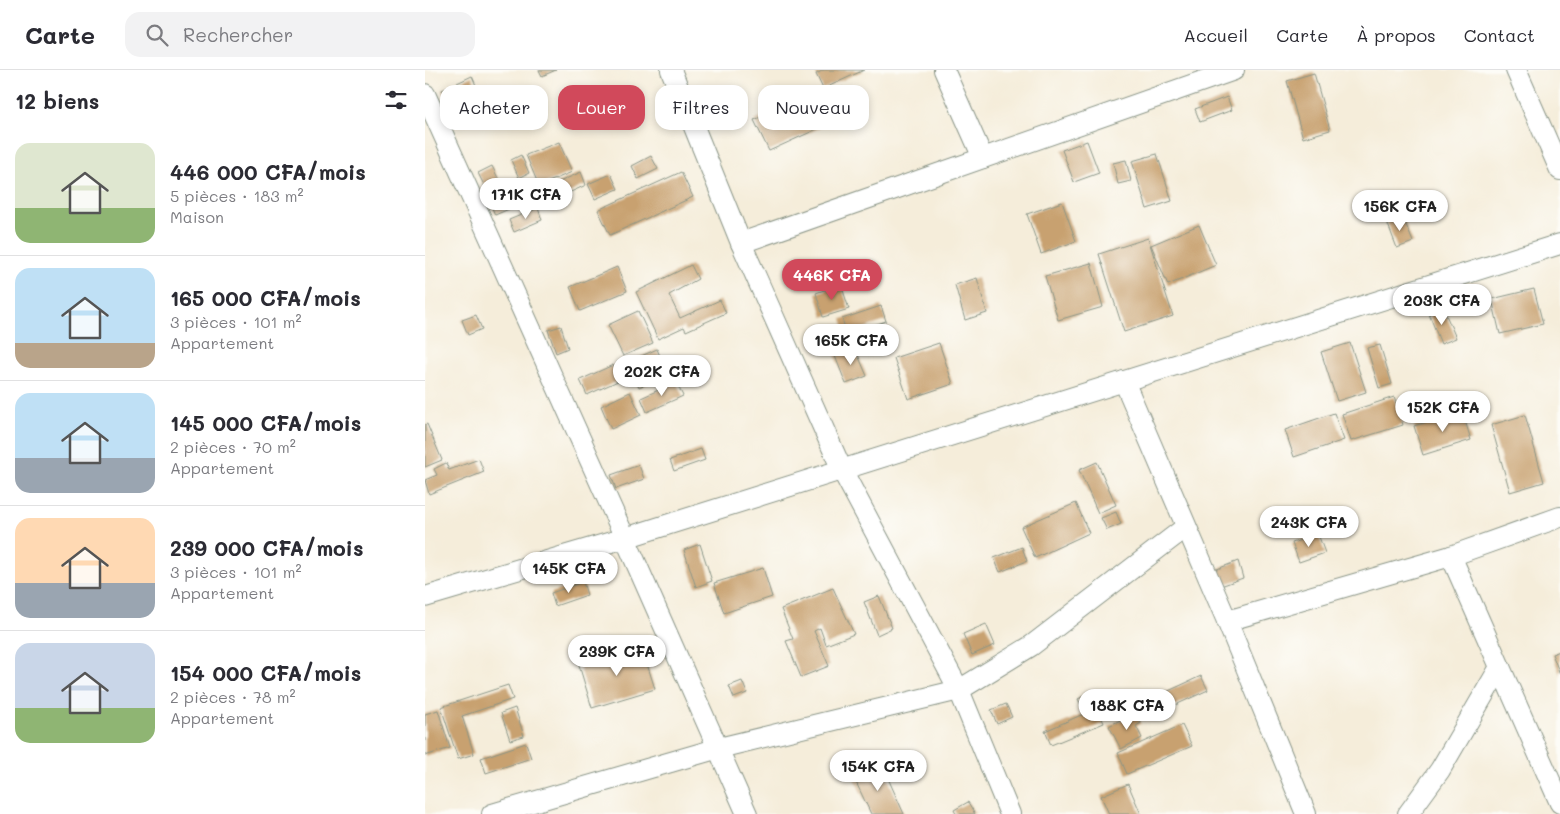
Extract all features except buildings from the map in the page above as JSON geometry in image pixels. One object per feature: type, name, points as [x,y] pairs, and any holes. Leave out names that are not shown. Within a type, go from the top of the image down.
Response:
[{"type":"street","points":[[671,70],[741,243],[842,470],[959,690],[1010,814]]},
{"type":"street","points":[[943,70],[983,158]]},
{"type":"street","points":[[1516,70],[1560,170]]},
{"type":"street","points":[[741,243],[1230,71]]},
{"type":"street","points":[[425,94],[747,814]]},
{"type":"street","points":[[425,597],[625,538],[1560,244]]},
{"type":"street","points":[[1124,381],[1227,621],[1306,814]]},
{"type":"street","points":[[1227,621],[1451,556],[1560,517]]},
{"type":"street","points":[[492,814],[719,748],[959,690],[1031,646],[1186,527]]},
{"type":"street","points":[[1451,556],[1560,803]]},
{"type":"street","points":[[1408,814],[1440,770],[1500,667]]}]
